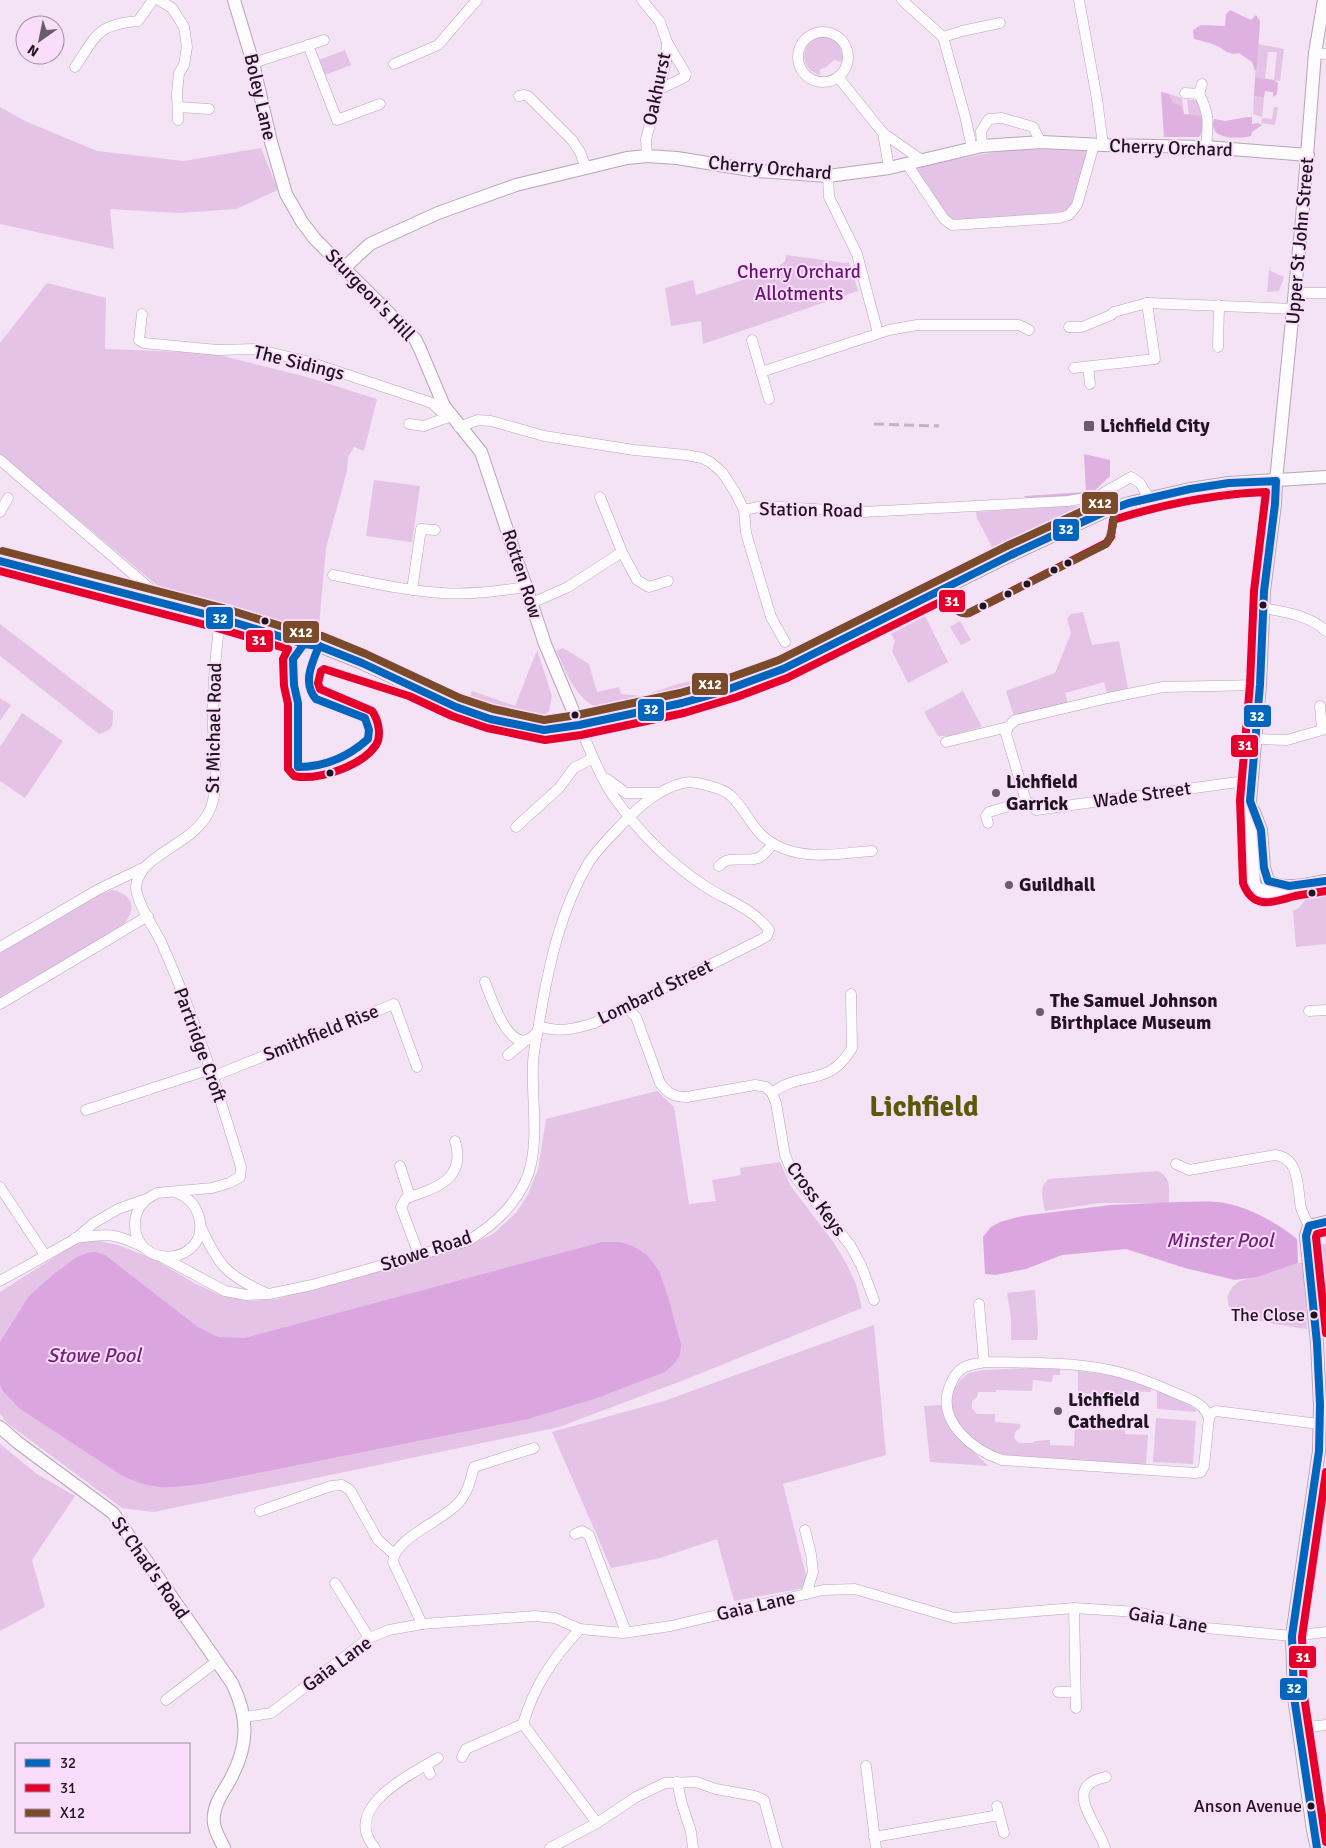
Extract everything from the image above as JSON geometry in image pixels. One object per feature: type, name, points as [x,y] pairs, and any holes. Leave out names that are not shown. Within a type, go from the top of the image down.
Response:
[{"type":"street","points":[[75,67],[98,32],[118,22],[138,21],[153,0]]},
{"type":"street","points":[[159,0],[172,8],[184,27],[186,47],[184,66],[179,73],[177,93],[178,120]]},
{"type":"street","name":"Boley Lane","points":[[234,0],[253,64],[270,142],[286,194]]},
{"type":"street","points":[[394,64],[438,44],[477,0]]},
{"type":"street","name":"Oakhurst","points":[[642,0],[660,22],[667,42],[666,62],[646,139],[647,156]]},
{"type":"street","points":[[902,0],[943,37],[965,116],[977,147]]},
{"type":"street","points":[[907,164],[944,219],[952,225],[1059,218],[1069,215],[1077,205],[1099,145],[1097,99],[1079,0]]},
{"type":"street","name":"Upper St John Street","points":[[1292,886],[1275,893],[1266,893],[1254,885],[1250,801],[1260,685],[1263,608],[1275,504],[1324,0]]},
{"type":"street","points":[[943,37],[1000,23]]},
{"type":"street","points":[[827,31],[842,39],[846,46],[848,63],[838,77],[825,82],[817,82],[804,74],[800,68],[798,61],[799,47],[810,34],[827,31]]},
{"type":"street","points":[[253,64],[324,40]]},
{"type":"street","points":[[658,90],[686,77],[667,42]]},
{"type":"street","points":[[308,45],[337,120],[380,104]]},
{"type":"street","points":[[838,77],[883,133],[923,161]]},
{"type":"street","points":[[1185,94],[1200,89],[1207,109],[1206,147]]},
{"type":"street","points":[[519,96],[528,96],[572,140],[580,152],[586,168]]},
{"type":"street","points":[[178,107],[209,109]]},
{"type":"street","points":[[977,147],[981,131],[989,119],[1002,118],[1033,127],[1041,142]]},
{"type":"street","points":[[883,133],[889,168]]},
{"type":"street","name":"Cherry Orchard","points":[[343,268],[370,244],[438,213],[516,185],[627,158],[647,156],[677,158],[758,171],[828,176],[889,168],[977,147],[1041,142],[1206,147],[1308,155]]},
{"type":"street","points":[[828,176],[829,197],[857,254],[878,333]]},
{"type":"street","name":"Sturgeon's Hill","points":[[286,194],[302,222],[315,238],[415,339],[448,411],[459,427]]},
{"type":"street","points":[[1295,293],[1326,293]]},
{"type":"street","points":[[1069,328],[1082,327],[1114,312],[1147,303],[1294,309]]},
{"type":"street","points":[[1074,368],[1156,359],[1147,303]]},
{"type":"street","points":[[1218,347],[1219,305]]},
{"type":"street","name":"The Sidings","points":[[142,314],[138,343],[218,350],[256,349],[306,361],[432,403],[439,410],[448,411]]},
{"type":"street","points":[[762,372],[878,333],[917,325],[1019,320],[1029,330]]},
{"type":"street","points":[[752,340],[769,399]]},
{"type":"street","points":[[1088,366],[1090,384]]},
{"type":"street","points":[[409,424],[424,426],[448,411]]},
{"type":"street","name":"Station Road","points":[[459,427],[478,420],[491,421],[544,436],[702,458],[722,472],[744,510],[764,506],[863,512],[1068,501],[1098,496],[1131,477],[1140,483],[1149,498]]},
{"type":"street","name":"Rotten Row","points":[[459,427],[481,452],[545,644],[579,725]]},
{"type":"street","points":[[0,460],[168,604]]},
{"type":"street","points":[[0,561],[220,618],[304,644],[319,646],[362,663],[456,707],[490,719],[544,730],[579,725],[721,692],[783,670],[1104,512],[1149,498],[1190,489],[1229,483],[1326,477]]},
{"type":"street","points":[[600,497],[622,552],[637,580],[649,587],[668,581]]},
{"type":"street","points":[[0,512],[8,498]]},
{"type":"street","points":[[744,510],[746,533],[771,617],[785,642]]},
{"type":"street","points":[[412,590],[421,529],[435,530]]},
{"type":"street","points":[[532,603],[568,587],[622,552]]},
{"type":"street","points":[[333,575],[412,590],[444,593],[486,592],[526,586]]},
{"type":"street","points":[[1263,608],[1300,616],[1317,622],[1326,630]]},
{"type":"street","name":"St Michael Road","points":[[0,947],[100,889],[144,867],[153,859],[184,840],[206,818],[215,793],[212,723],[220,618]]},
{"type":"street","points":[[988,823],[986,816],[990,812],[1026,801],[1006,734],[1008,727],[1015,720],[1108,698],[1163,688],[1260,685]]},
{"type":"street","points":[[1256,739],[1287,740],[1322,730],[1320,706]]},
{"type":"street","points":[[579,725],[593,758],[613,796],[630,816]]},
{"type":"street","points":[[946,742],[1008,727]]},
{"type":"street","points":[[516,827],[559,788],[574,768],[593,758]]},
{"type":"street","points":[[601,773],[614,786],[626,793],[657,794],[684,783],[703,784],[723,790],[730,795],[761,835],[772,844],[792,852],[808,854],[872,851]]},
{"type":"street","name":"Wade Street","points":[[1026,801],[1034,805],[1036,810],[1252,780]]},
{"type":"street","name":"Stowe Road","points":[[162,1257],[225,1290],[246,1295],[269,1294],[312,1285],[468,1241],[489,1228],[501,1217],[520,1193],[532,1161],[533,1061],[538,1028],[550,960],[574,891],[590,861],[607,840],[630,816],[657,794]]},
{"type":"street","points":[[1250,801],[1261,830],[1264,868],[1268,880],[1282,886],[1326,881]]},
{"type":"street","name":"Lombard Street","points":[[538,1028],[565,1030],[580,1028],[627,1008],[767,936],[768,930],[758,918],[704,886],[675,864],[654,845],[630,816]]},
{"type":"street","points":[[719,866],[723,862],[732,859],[756,859],[761,857],[772,844]]},
{"type":"street","points":[[0,1004],[148,916],[136,894],[139,876],[144,867]]},
{"type":"street","name":"Partridge Croft","points":[[148,916],[171,966],[213,1072],[242,1167],[240,1177],[229,1183],[212,1188]]},
{"type":"street","points":[[485,982],[501,1021],[515,1038],[524,1042]]},
{"type":"street","points":[[627,1008],[636,1017],[660,1083],[667,1092],[678,1097],[687,1097],[755,1085],[766,1087],[772,1093],[782,1086],[822,1076],[833,1070],[849,1055],[852,1048],[851,994]]},
{"type":"street","name":"Smithfield Rise","points":[[213,1072],[394,1004],[417,1067]]},
{"type":"street","points":[[1310,1011],[1326,1010]]},
{"type":"street","points":[[508,1055],[524,1042],[531,1040],[538,1028]]},
{"type":"street","points":[[86,1110],[213,1072]]},
{"type":"street","name":"Cross Keys","points":[[772,1093],[776,1103],[785,1155],[793,1174],[850,1245],[861,1265],[874,1300]]},
{"type":"street","points":[[418,1255],[402,1207],[406,1198],[433,1190],[442,1185],[455,1170],[459,1155],[455,1141]]},
{"type":"street","points":[[1176,1164],[1190,1170],[1275,1155],[1281,1156],[1292,1166],[1297,1176],[1301,1208],[1310,1226],[1306,1236],[1317,1343],[1320,1405],[1319,1451],[1292,1636],[1294,1697],[1317,1848]]},
{"type":"street","points":[[400,1166],[410,1197]]},
{"type":"street","points":[[0,1187],[44,1255]]},
{"type":"street","points":[[0,1281],[75,1238],[94,1223],[118,1209],[162,1192],[177,1193],[212,1188]]},
{"type":"street","points":[[197,1209],[202,1196],[212,1188]]},
{"type":"street","points":[[177,1193],[186,1197],[197,1209],[201,1227],[216,1259],[229,1273],[269,1294]]},
{"type":"street","points":[[144,1247],[135,1229],[135,1218],[141,1205],[149,1197]]},
{"type":"street","points":[[1310,1226],[1326,1222]]},
{"type":"street","points":[[75,1238],[106,1234],[123,1236],[144,1247],[152,1254],[162,1257],[174,1257],[182,1255],[191,1248],[198,1240],[201,1227]]},
{"type":"street","points":[[979,1304],[984,1362]]},
{"type":"street","points":[[984,1362],[1103,1369],[1122,1373],[1154,1384],[1195,1401],[1207,1411],[1209,1418],[1204,1466],[1201,1472],[1195,1473],[1002,1460],[990,1456],[964,1438],[952,1424],[947,1410],[946,1397],[952,1379],[964,1367],[984,1362]]},
{"type":"street","points":[[1209,1418],[1216,1411],[1320,1424]]},
{"type":"street","name":"St Chad's Road","points":[[0,1427],[17,1442],[113,1513],[232,1683],[241,1702],[244,1717],[244,1746],[235,1771],[216,1804],[214,1828],[224,1848]]},
{"type":"street","points":[[422,1624],[393,1562],[394,1554],[402,1545],[448,1512],[463,1498],[474,1467],[534,1448]]},
{"type":"street","points":[[260,1511],[332,1486],[342,1486],[350,1490],[378,1540],[394,1554]]},
{"type":"street","points":[[805,1530],[813,1572],[806,1594]]},
{"type":"street","points":[[575,1534],[582,1531],[589,1535],[626,1632]]},
{"type":"street","points":[[335,1582],[369,1638]]},
{"type":"street","name":"Gaia Lane","points":[[244,1717],[271,1713],[369,1638],[389,1630],[422,1624],[536,1616],[555,1618],[580,1628],[626,1632],[671,1626],[823,1590],[855,1589],[954,1618],[1074,1608],[1137,1612],[1206,1628],[1292,1636],[1326,1632]]},
{"type":"street","points":[[1074,1608],[1076,1708]]},
{"type":"street","points":[[464,1751],[523,1724],[530,1702],[540,1682],[558,1652],[580,1628]]},
{"type":"street","points":[[166,1700],[216,1662]]},
{"type":"street","points":[[1058,1692],[1075,1692]]},
{"type":"street","points":[[523,1724],[597,1823]]},
{"type":"street","points":[[1299,1728],[1326,1725]]},
{"type":"street","points":[[375,1848],[365,1828],[366,1816],[375,1803],[400,1780],[428,1770],[438,1758]]},
{"type":"street","points":[[866,1766],[876,1848]]},
{"type":"street","points":[[1105,1848],[1099,1832],[1088,1813],[1084,1802],[1084,1792],[1088,1784],[1106,1777]]},
{"type":"street","points":[[678,1782],[693,1848]]},
{"type":"street","points":[[550,1848],[564,1844],[636,1797],[665,1783],[696,1782],[716,1789],[754,1796],[764,1800],[777,1848]]},
{"type":"street","points":[[874,1836],[998,1810],[1004,1833]]},
{"type":"green space","points":[[821,37],[831,39],[838,44],[842,52],[842,62],[834,60],[825,68],[820,69],[820,75],[808,67],[804,56],[809,44]]},
{"type":"green space","points":[[1258,44],[1284,49],[1280,81],[1274,80],[1277,52],[1268,52],[1265,79],[1255,77]]},
{"type":"green space","points":[[345,50],[351,65],[325,75],[319,60]]},
{"type":"green space","points":[[1169,94],[1182,98],[1184,114],[1173,103]]},
{"type":"green space","points":[[1254,96],[1264,98],[1262,117],[1253,114]]},
{"type":"green space","points":[[1187,100],[1196,100],[1206,116],[1189,115]]},
{"type":"green space","points":[[0,107],[25,121],[97,151],[184,161],[261,148],[278,190],[236,209],[179,213],[110,209],[114,249],[0,224]]},
{"type":"green space","points":[[1274,107],[1278,107],[1275,125],[1261,123],[1262,118],[1272,119]]},
{"type":"green space","points":[[1013,149],[1084,150],[1087,154],[1072,203],[1068,210],[1063,212],[950,221],[916,172],[919,166],[922,165]]},
{"type":"green space","name":"Cherry Orchard Allotments","points":[[786,255],[849,262],[858,291],[703,344],[701,321],[671,326],[665,288],[693,280],[696,295],[774,270],[785,261]]},
{"type":"green space","points":[[1269,270],[1284,277],[1279,291],[1267,292]]},
{"type":"green space","points":[[47,283],[106,298],[105,349],[211,353],[307,377],[377,399],[364,451],[354,447],[348,457],[347,471],[326,548],[318,637],[286,626],[171,597],[0,454],[0,343]]},
{"type":"green space","points":[[374,480],[420,486],[412,542],[366,536]]},
{"type":"green space","points":[[1066,506],[1095,507],[996,555],[977,518],[976,512]]},
{"type":"green space","points":[[1083,612],[1092,645],[1119,641],[1129,694],[1108,698],[1104,682],[1065,693],[1069,708],[1015,720],[1006,691],[1055,673],[1071,633],[1067,619],[1071,614]]},
{"type":"green space","points":[[925,616],[948,662],[908,683],[892,651],[895,641],[891,634]]},
{"type":"green space","points":[[960,621],[971,640],[961,645],[950,627]]},
{"type":"green space","points":[[0,624],[113,711],[113,723],[110,729],[99,734],[0,656]]},
{"type":"green space","points":[[563,648],[589,664],[597,692],[619,687],[621,694],[642,696],[678,684],[710,677],[711,684],[630,707],[599,707],[589,703],[573,686],[556,651]]},
{"type":"green space","points":[[537,650],[552,696],[549,711],[539,717],[524,718],[503,715],[467,704],[472,691],[515,706]]},
{"type":"green space","points":[[963,691],[982,727],[950,736],[938,736],[924,712]]},
{"type":"green space","points":[[0,698],[11,705],[0,721]]},
{"type":"green space","points":[[22,713],[63,741],[25,798],[0,781],[0,747]]},
{"type":"green space","points":[[113,890],[130,900],[130,915],[122,926],[0,997],[0,953],[101,894]]},
{"type":"green space","points":[[1326,896],[1326,944],[1296,947],[1293,911],[1299,908],[1306,899]]},
{"type":"green space","points":[[657,1091],[674,1107],[689,1204],[716,1201],[712,1180],[741,1175],[740,1168],[780,1162],[790,1185],[834,1243],[846,1263],[856,1284],[862,1308],[684,1380],[559,1427],[154,1512],[122,1508],[7,1423],[0,1414],[0,1292],[77,1243],[95,1240],[118,1245],[156,1260],[194,1283],[220,1295],[251,1301],[277,1299],[322,1285],[466,1247],[493,1234],[517,1212],[528,1194],[538,1170],[546,1119]]},
{"type":"green space","points":[[1158,1171],[1168,1181],[1169,1203],[1100,1203],[1045,1211],[1042,1189],[1049,1179]]},
{"type":"green space","points":[[1326,1244],[1326,1321],[1324,1321],[1315,1245]]},
{"type":"green space","points":[[1303,1263],[1307,1329],[1243,1316],[1229,1307],[1227,1297],[1232,1287],[1240,1281]]},
{"type":"green space","points":[[1035,1290],[1037,1340],[1011,1340],[1011,1318],[1007,1293]]},
{"type":"green space","points":[[874,1325],[886,1455],[783,1484],[809,1587],[734,1601],[717,1539],[660,1558],[611,1568],[552,1432],[664,1401]]},
{"type":"green space","points":[[1060,1369],[1060,1375],[1053,1375],[1052,1382],[1033,1380],[1032,1391],[996,1390],[996,1392],[978,1392],[977,1397],[972,1401],[972,1408],[977,1414],[995,1414],[995,1422],[1020,1424],[1020,1428],[1015,1432],[1014,1438],[1019,1443],[1050,1440],[1050,1445],[1074,1446],[1075,1426],[1125,1429],[1125,1434],[1148,1435],[1146,1466],[1002,1456],[977,1445],[961,1430],[951,1408],[952,1392],[961,1379],[969,1373],[983,1370]]},
{"type":"green space","points":[[1078,1371],[1118,1376],[1151,1388],[1151,1392],[1127,1391],[1126,1396],[1078,1393]]},
{"type":"green space","points":[[1157,1390],[1191,1406],[1196,1412],[1157,1409]]},
{"type":"green space","points":[[943,1405],[954,1432],[988,1466],[930,1462],[924,1406]]},
{"type":"green space","points":[[1156,1418],[1196,1421],[1193,1464],[1153,1462]]},
{"type":"green space","points":[[0,1444],[37,1474],[75,1496],[32,1560],[45,1607],[0,1631]]},
{"type":"shaded area","points":[[1230,10],[1251,20],[1256,15],[1260,21],[1257,67],[1255,71],[1252,62],[1239,53],[1229,53],[1215,45],[1194,39],[1193,30],[1201,25],[1225,26],[1226,14]]},
{"type":"shaded area","points":[[1255,77],[1274,80],[1278,83],[1277,94],[1273,97],[1273,92],[1265,91],[1264,98],[1254,96]]},
{"type":"shaded area","points":[[1161,92],[1169,94],[1173,103],[1181,106],[1184,114],[1206,116],[1205,125],[1199,137],[1164,137]]},
{"type":"shaded area","points":[[1252,117],[1252,124],[1258,123],[1262,125],[1252,132],[1251,136],[1239,138],[1225,137],[1215,131],[1213,126],[1214,119],[1225,121]]},
{"type":"shaded area","points":[[1084,454],[1110,460],[1110,476],[1090,495],[1026,498],[1024,496],[1086,492]]},
{"type":"water","name":"Minster Pool","points":[[1178,1202],[1227,1203],[1259,1215],[1280,1226],[1297,1239],[1298,1263],[1257,1277],[1235,1280],[1185,1268],[1126,1249],[1062,1255],[1026,1269],[995,1275],[985,1274],[983,1237],[991,1227],[1000,1222],[1022,1216],[1111,1205]]},
{"type":"water","name":"Stowe Pool","points":[[602,1242],[619,1242],[633,1246],[647,1255],[659,1271],[681,1344],[680,1355],[675,1363],[665,1372],[597,1398],[528,1419],[202,1484],[161,1487],[143,1484],[121,1475],[19,1408],[2,1390],[0,1384],[0,1342],[29,1296],[55,1273],[77,1257],[87,1253],[96,1252],[105,1255],[198,1327],[218,1337],[245,1338]]},
{"type":"railway","points":[[874,424],[939,426]]},
{"type":"transit line","name":"32","points":[[0,561],[220,618],[304,644],[319,646],[362,663],[456,707],[490,719],[544,730],[579,725],[682,703],[721,692],[783,669],[1011,555],[1104,512],[1129,503],[1190,489],[1229,483],[1276,481],[1275,504],[1264,591],[1260,685],[1250,801],[1261,830],[1264,868],[1268,881],[1289,886],[1326,881]]},
{"type":"transit line","name":"31","points":[[0,571],[217,628],[288,649],[283,659],[284,686],[288,704],[288,769],[294,776],[304,777],[327,774],[350,765],[369,753],[376,745],[379,737],[376,718],[372,711],[320,689],[318,683],[321,671],[324,669],[409,696],[452,716],[487,728],[545,740],[581,735],[684,713],[737,697],[787,678],[950,597],[959,611],[969,613],[1106,543],[1111,537],[1113,520],[1189,501],[1227,495],[1266,492],[1254,591],[1250,684],[1240,800],[1243,883],[1252,898],[1265,902],[1326,891]]},
{"type":"transit line","name":"X12","points":[[3,551],[223,608],[306,634],[322,636],[366,654],[460,698],[493,709],[544,720],[577,715],[680,693],[718,682],[779,660],[1007,546],[1100,503],[1107,503],[1113,507],[1112,527],[1106,544],[969,613],[959,611],[950,597]]},
{"type":"transit line","name":"32","points":[[304,644],[293,659],[294,685],[298,703],[298,767],[308,767],[336,760],[368,739],[369,730],[365,718],[316,699],[312,693],[309,680],[310,673],[319,646]]},
{"type":"transit line","name":"32","points":[[1317,1848],[1294,1697],[1292,1636],[1319,1451],[1320,1405],[1317,1343],[1306,1236],[1309,1226],[1326,1222]]},
{"type":"transit line","name":"31","points":[[1326,1232],[1317,1234],[1316,1237],[1326,1333]]},
{"type":"transit line","name":"31","points":[[1326,1472],[1302,1637],[1304,1696],[1326,1842]]},
{"type":"place","name":"Lichfield City","points":[[1089,426]]},
{"type":"place","name":"Lichfield Garrick","points":[[996,793]]},
{"type":"place","name":"Guildhall","points":[[1009,885]]},
{"type":"place","name":"The Samuel Johnson Birthplace Museum","points":[[1040,1012]]},
{"type":"place","name":"The Close","points":[[1314,1315]]},
{"type":"place","name":"Lichfield Cathedral","points":[[1058,1411]]},
{"type":"place","name":"Anson Avenue","points":[[1311,1806]]},
{"type":"district","name":"Lichfield","points":[[924,1106]]}]
